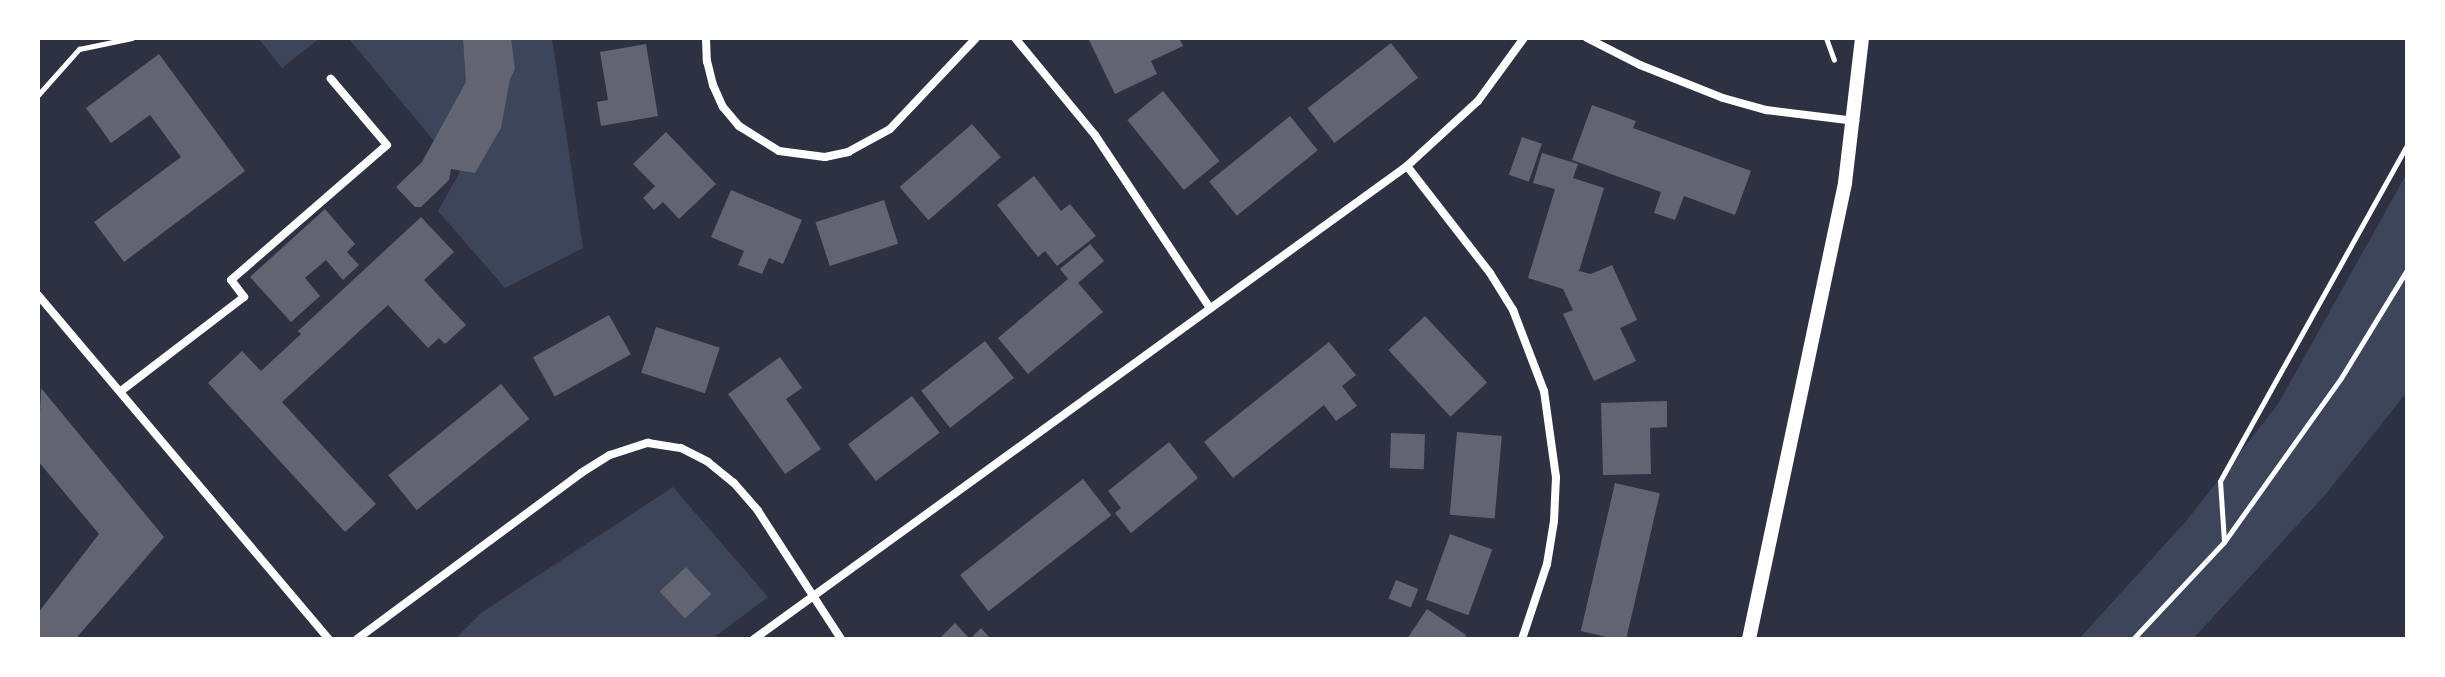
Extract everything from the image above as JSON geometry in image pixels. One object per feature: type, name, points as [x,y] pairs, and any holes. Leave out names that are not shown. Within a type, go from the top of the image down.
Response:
[{"type":"street","points":[[706,38],[713,85],[739,126],[779,151],[825,157],[870,143],[890,129],[976,38]]},
{"type":"street","points":[[1015,38],[1095,135],[1210,308]]},
{"type":"street","points":[[754,639],[1407,166],[1478,101],[1524,38]]},
{"type":"street","points":[[1587,38],[1640,65],[1723,98],[1766,110],[1855,121]]},
{"type":"street","points":[[1749,639],[1832,253],[1855,121],[1862,38]]},
{"type":"street","points":[[121,391],[244,297],[231,280],[387,145],[331,79]]},
{"type":"street","points":[[1407,166],[1498,285],[1531,350],[1544,391],[1556,477],[1554,521],[1547,564],[1522,639]]},
{"type":"street","points":[[38,295],[329,639]]},
{"type":"street","points":[[357,639],[581,473],[610,455],[648,443],[681,448],[708,462],[734,483],[758,511],[841,639]]},
{"type":"path","points":[[38,95],[79,49],[132,38]]},
{"type":"path","points":[[2224,542],[2220,481],[2407,145]]},
{"type":"path","points":[[2133,639],[2224,542],[2341,378],[2407,270]]},
{"type":"shaded area","points":[[258,38],[320,38],[282,68]]},
{"type":"shaded area","points":[[348,38],[552,38],[583,248],[505,288],[438,211],[460,172]]},
{"type":"shaded area","points":[[2407,173],[2407,392],[2325,495],[2193,639],[2079,639],[2187,520],[2278,404]]},
{"type":"shaded area","points":[[673,487],[768,597],[712,639],[455,639],[481,613]]},
{"type":"building","points":[[463,38],[511,38],[515,69],[510,79],[501,128],[475,173],[451,169],[449,180],[421,207],[415,207],[396,187],[422,162],[466,82]]},
{"type":"building","points":[[1088,38],[1179,38],[1183,46],[1151,61],[1157,74],[1115,94]]},
{"type":"building","points":[[1391,43],[1418,78],[1335,143],[1307,108]]},
{"type":"building","points":[[646,44],[658,116],[601,126],[597,102],[608,100],[600,52]]},
{"type":"building","points":[[159,54],[245,171],[124,262],[94,222],[181,157],[150,115],[111,143],[86,108]]},
{"type":"building","points":[[1163,91],[1220,161],[1184,190],[1127,120]]},
{"type":"building","points":[[1592,105],[1636,121],[1633,128],[1751,171],[1735,215],[1684,196],[1675,220],[1654,213],[1661,192],[1572,160]]},
{"type":"building","points":[[1290,116],[1318,150],[1237,216],[1209,181]]},
{"type":"building","points":[[972,124],[1001,157],[928,220],[900,187]]},
{"type":"building","points":[[666,132],[716,184],[679,219],[663,202],[654,210],[643,198],[655,186],[633,164]]},
{"type":"building","points":[[1522,137],[1542,144],[1529,182],[1509,175]]},
{"type":"building","points":[[1542,153],[1578,164],[1573,178],[1604,188],[1579,271],[1591,274],[1612,265],[1637,320],[1620,328],[1636,361],[1594,381],[1563,314],[1573,310],[1563,289],[1528,278],[1555,189],[1533,183]]},
{"type":"building","points":[[1034,176],[1061,211],[1070,204],[1096,236],[1057,266],[1045,251],[1038,257],[997,205]]},
{"type":"building","points":[[731,190],[802,220],[783,264],[769,258],[762,274],[738,265],[744,251],[711,237]]},
{"type":"building","points":[[884,200],[898,244],[830,266],[816,222]]},
{"type":"building","points":[[325,209],[355,244],[347,252],[359,265],[343,280],[326,260],[305,278],[320,296],[291,322],[250,277]]},
{"type":"building","points":[[421,217],[454,252],[424,280],[466,325],[445,344],[439,338],[428,348],[388,305],[282,402],[376,504],[345,532],[208,383],[242,351],[261,371],[301,334],[298,331]]},
{"type":"building","points":[[1090,244],[1104,261],[1078,283],[1103,312],[1028,374],[998,338],[1068,279],[1060,269]]},
{"type":"building","points":[[609,315],[631,354],[555,397],[533,357]]},
{"type":"building","points":[[1425,316],[1487,383],[1450,417],[1388,350]]},
{"type":"building","points":[[656,327],[720,348],[705,393],[641,373]]},
{"type":"building","points":[[985,341],[1014,378],[950,428],[921,391]]},
{"type":"building","points":[[1329,342],[1356,375],[1342,386],[1357,406],[1336,421],[1324,405],[1233,478],[1204,442]]},
{"type":"building","points":[[780,357],[802,388],[786,399],[821,449],[785,474],[728,394]]},
{"type":"building","points":[[501,384],[529,419],[417,510],[388,475]]},
{"type":"building","points":[[41,388],[164,537],[78,636],[80,639],[38,639],[38,613],[99,534],[38,461]]},
{"type":"building","points":[[912,396],[940,433],[876,481],[848,444]]},
{"type":"building","points":[[1667,401],[1667,427],[1650,428],[1651,474],[1603,475],[1601,403]]},
{"type":"building","points":[[1457,432],[1502,436],[1495,519],[1450,515]]},
{"type":"building","points":[[1391,433],[1425,434],[1424,469],[1390,468]]},
{"type":"building","points":[[1169,442],[1198,478],[1131,533],[1115,513],[1121,508],[1108,491]]},
{"type":"building","points":[[1083,479],[1111,515],[988,611],[960,575]]},
{"type":"building","points":[[1615,483],[1660,493],[1626,639],[1581,631]]},
{"type":"building","points":[[1450,534],[1492,549],[1468,615],[1426,600]]},
{"type":"building","points":[[686,567],[711,594],[685,619],[660,592]]},
{"type":"building","points":[[1396,580],[1418,589],[1411,608],[1389,599]]},
{"type":"building","points":[[1427,609],[1466,635],[1464,639],[1407,639]]},
{"type":"building","points":[[955,623],[970,639],[939,639]]},
{"type":"building","points":[[981,628],[991,639],[970,639]]}]
